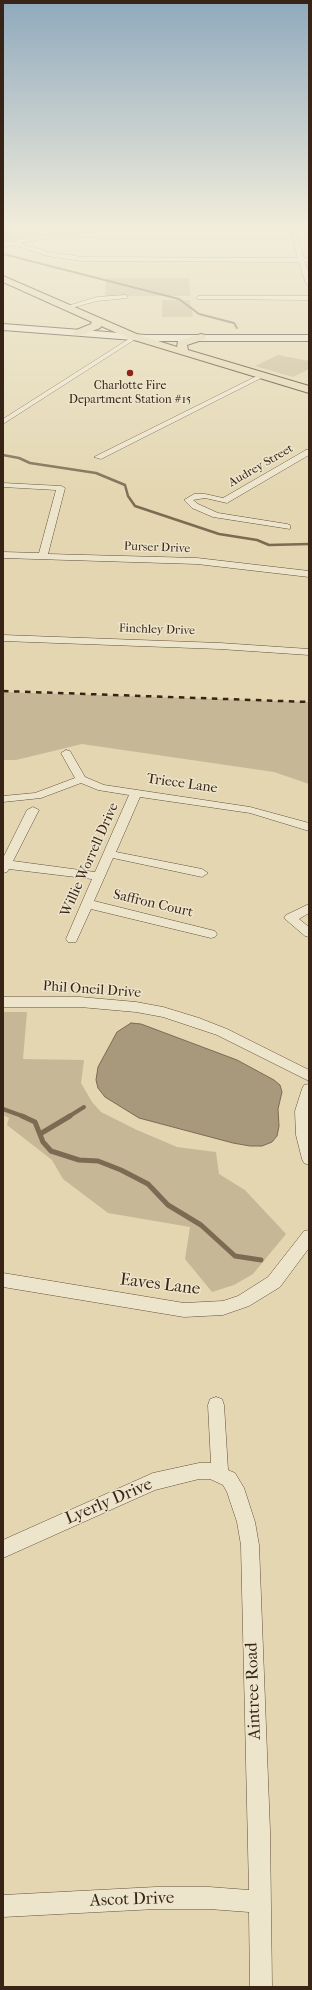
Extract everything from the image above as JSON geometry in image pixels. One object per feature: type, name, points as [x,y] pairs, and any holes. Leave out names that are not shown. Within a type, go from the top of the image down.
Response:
[{"type":"main road","points":[[78,332],[96,326],[96,320],[135,337],[309,390]]},
{"type":"main road","points":[[183,352],[182,343],[201,338]]},
{"type":"street","points":[[3,327],[135,337],[309,338]]},
{"type":"street","points":[[3,422],[135,337]]},
{"type":"street","points":[[119,347],[151,342]]},
{"type":"street","points":[[98,457],[261,376]]},
{"type":"street","name":"Audrey Street","points":[[287,528],[216,515],[195,506],[188,500],[194,496],[205,496],[224,501],[309,452]]},
{"type":"street","points":[[3,485],[61,488],[44,556]]},
{"type":"street","name":"Purser Drive","points":[[3,555],[198,561],[309,574]]},
{"type":"street","name":"Finchley Drive","points":[[3,638],[220,646],[309,652]]},
{"type":"street","points":[[3,799],[36,796],[81,779],[66,753]]},
{"type":"street","name":"Triece Lane","points":[[81,779],[102,788],[250,810],[309,827]]},
{"type":"street","name":"Willie Worrell Drive","points":[[72,939],[136,793]]},
{"type":"street","points":[[33,810],[4,866],[99,876]]},
{"type":"street","points":[[109,854],[202,873]]},
{"type":"street","name":"Saffron Court","points":[[88,904],[211,934]]},
{"type":"street","points":[[309,908],[290,918],[309,933]]},
{"type":"street","name":"Phil Oneil Drive","points":[[3,1002],[80,1002],[128,1006],[163,1012],[194,1021],[222,1032],[309,1076]]},
{"type":"street","points":[[309,1089],[302,1111],[303,1135],[309,1159]]},
{"type":"street","name":"Eaves Lane","points":[[3,1280],[184,1310],[223,1308],[243,1301],[274,1282],[309,1236]]},
{"type":"street","points":[[216,1405],[220,1458],[219,1473]]},
{"type":"street","name":"Lyerly Drive","points":[[3,1549],[153,1482],[199,1471],[219,1473]]},
{"type":"street","name":"Aintree Road","points":[[219,1473],[229,1479],[235,1488],[246,1522],[250,1545],[260,1902],[260,1987]]},
{"type":"street","name":"Ascot Drive","points":[[3,1906],[156,1898],[209,1898],[260,1902]]},
{"type":"shaded area","points":[[278,355],[309,361],[309,369],[293,377],[255,366]]},
{"type":"shaded area","points":[[3,692],[309,702],[309,784],[274,772],[82,744],[16,760],[3,760]]},
{"type":"shaded area","points":[[3,1012],[27,1012],[23,1059],[84,1060],[81,1083],[92,1102],[101,1112],[137,1130],[177,1147],[216,1152],[219,1174],[245,1190],[286,1234],[253,1274],[234,1285],[212,1292],[185,1259],[190,1227],[108,1213],[63,1179],[52,1160],[7,1125],[9,1118],[3,1115]]},
{"type":"shaded area","points":[[131,1023],[141,1024],[237,1060],[274,1080],[280,1085],[282,1092],[278,1109],[279,1126],[277,1136],[272,1142],[262,1146],[250,1146],[233,1143],[139,1118],[105,1097],[98,1088],[96,1080],[98,1067],[117,1032]]},
{"type":"waterway","points":[[222,320],[234,323],[237,328]]},
{"type":"waterway","points":[[3,455],[19,458],[30,463],[96,473],[125,485],[128,496],[135,506],[219,534],[257,540],[269,545],[309,544]]},
{"type":"waterway","points":[[68,1117],[84,1107]]},
{"type":"waterway","points":[[3,1109],[25,1117]]},
{"type":"waterway","points":[[22,1116],[35,1122],[43,1142],[51,1151],[79,1160],[98,1161],[121,1170],[148,1184],[168,1205],[201,1225],[235,1256],[261,1260]]},
{"type":"waterway","points":[[40,1134],[70,1116]]},
{"type":"railway","points":[[3,691],[309,702]]},
{"type":"place","name":"Charlotte Fire Department Station #15","points":[[130,373]]}]
